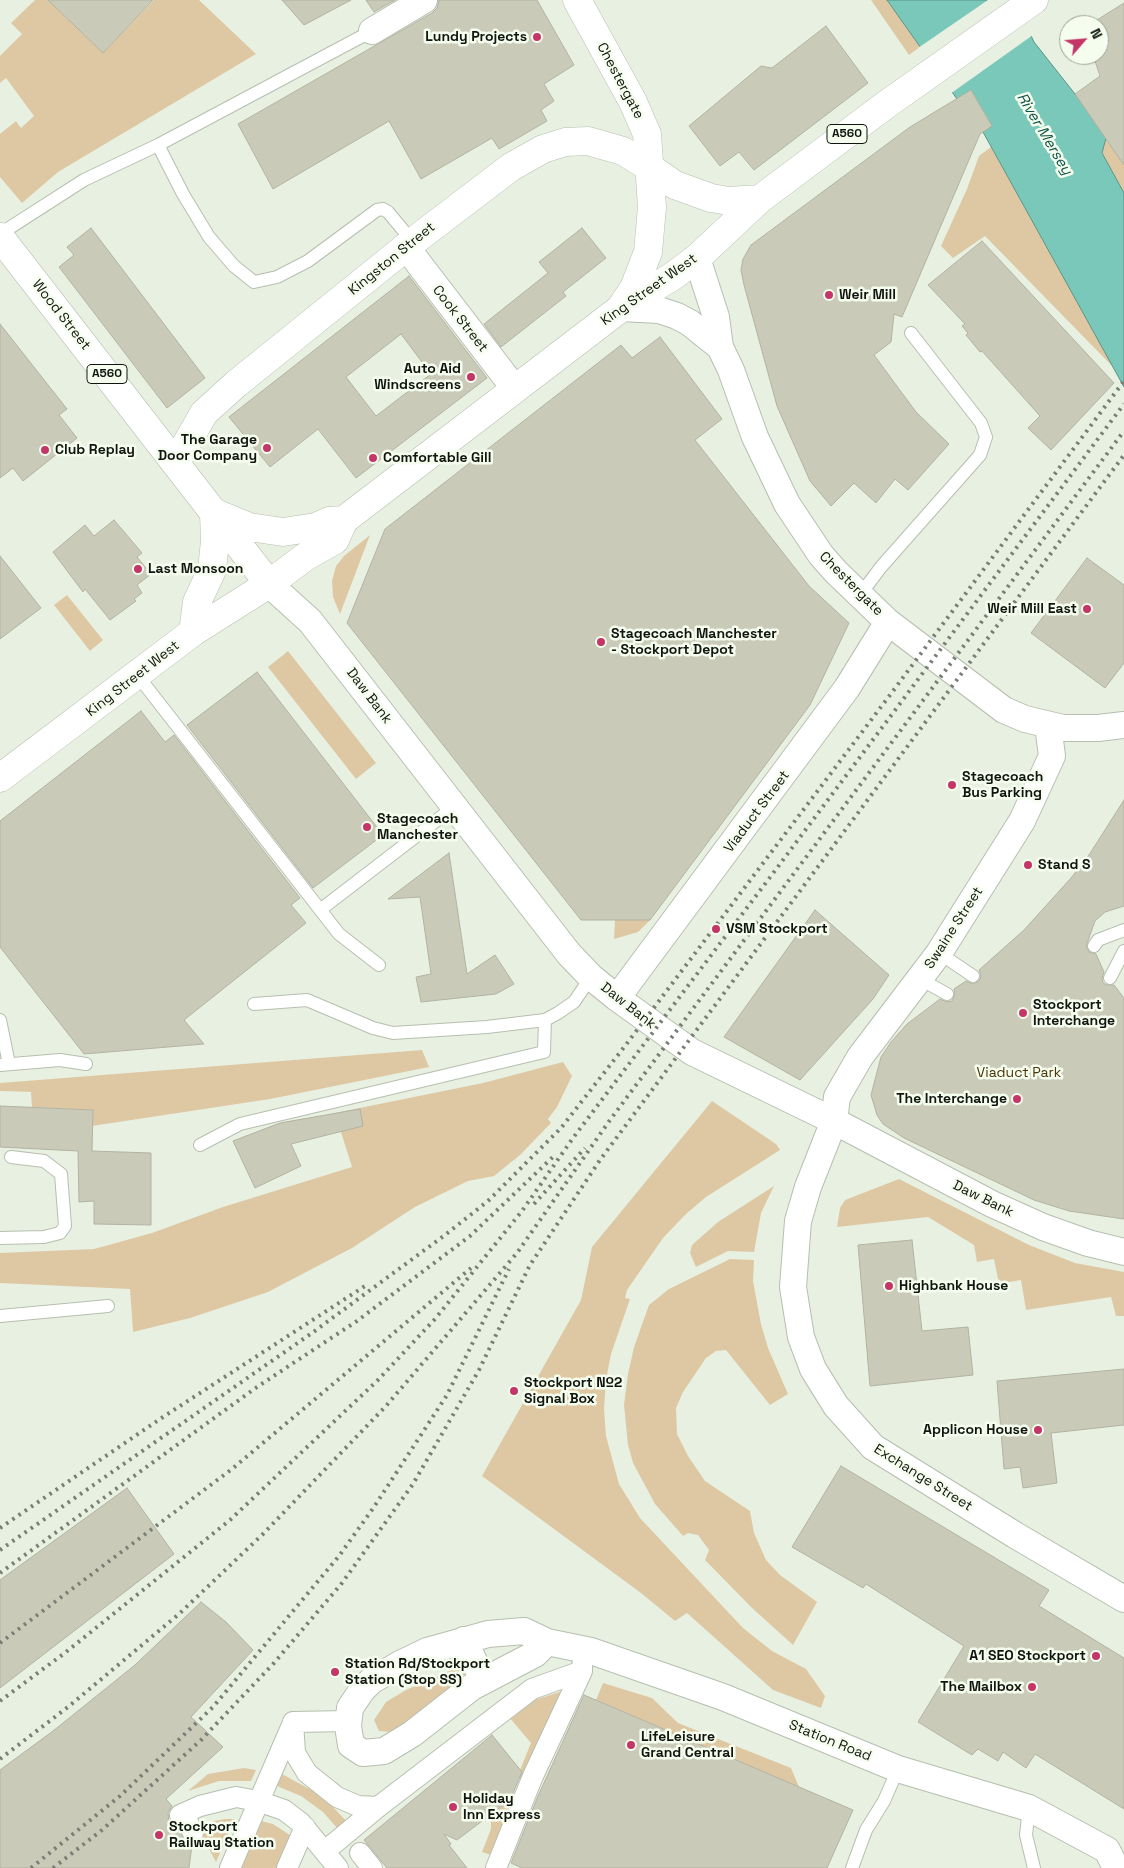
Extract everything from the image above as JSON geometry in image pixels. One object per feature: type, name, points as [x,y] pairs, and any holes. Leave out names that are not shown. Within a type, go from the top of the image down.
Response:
[{"type":"main road","name":"Chestergate","points":[[577,0],[633,102],[647,134],[652,207],[648,252],[634,288],[621,308]]},
{"type":"main road","name":"King Street West","points":[[0,778],[138,676],[193,632],[269,584],[305,557],[335,540],[344,520],[621,308],[673,276],[697,258],[760,199],[934,70],[1032,1]]},
{"type":"main road","name":"Kingston Street","points":[[176,462],[204,413],[236,384],[409,245],[510,167],[543,149],[572,142],[594,142],[623,151],[649,166]]},
{"type":"main road","points":[[649,166],[675,185],[711,198],[728,201],[760,199]]},
{"type":"main road","name":"Wood Street","points":[[0,236],[214,512]]},
{"type":"main road","points":[[193,632],[197,602],[212,570],[214,512]]},
{"type":"main road","name":"A560","points":[[214,512],[249,527],[283,532],[316,527],[329,521],[344,520]]},
{"type":"main road","name":"A560","points":[[214,512],[269,584]]},
{"type":"street","points":[[372,32],[424,0]]},
{"type":"street","name":"Cook Street","points":[[409,245],[515,390]]},
{"type":"street","name":"Chestergate","points":[[697,258],[716,318],[720,347],[731,370],[754,437],[787,504],[821,555],[888,622],[1004,710],[1048,725],[1078,729],[1124,726]]},
{"type":"street","name":"Chestergate","points":[[621,308],[659,310],[677,316],[690,323],[720,347]]},
{"type":"street","name":"Daw Bank","points":[[269,584],[310,621],[569,954],[591,977],[617,998],[692,1052],[834,1121],[906,1160],[1026,1219],[1088,1243],[1124,1252]]},
{"type":"street","name":"Viaduct Street","points":[[617,998],[835,704],[888,622]]},
{"type":"street","name":"Swaine Street","points":[[834,1121],[837,1097],[860,1058],[929,967],[1022,821],[1052,756],[1048,725]]},
{"type":"street","name":"Exchange Street","points":[[834,1121],[808,1187],[798,1221],[792,1287],[801,1337],[822,1385],[842,1413],[873,1447],[1015,1536],[1124,1599]]},
{"type":"street","name":"Station Road","points":[[548,1642],[535,1654],[483,1680],[412,1734],[384,1751],[363,1753],[352,1745],[348,1737],[348,1721],[355,1699],[371,1681],[413,1657],[464,1640],[488,1634],[524,1631],[548,1642],[582,1660],[723,1698],[898,1769],[1029,1808],[1116,1855]]},
{"type":"street","points":[[464,1640],[483,1680]]},
{"type":"street","points":[[325,1851],[357,1849],[378,1807],[532,1689],[582,1660]]},
{"type":"street","points":[[496,1868],[582,1660]]},
{"type":"street","points":[[293,1722],[348,1721]]},
{"type":"street","points":[[293,1722],[295,1753],[307,1773],[336,1797],[358,1806],[378,1807]]},
{"type":"street","points":[[230,1868],[293,1722]]},
{"type":"street","points":[[193,1833],[182,1814],[200,1806],[236,1797],[258,1801],[284,1810],[305,1827],[338,1868]]},
{"type":"street","points":[[287,1868],[305,1827]]},
{"type":"lane","points":[[0,236],[84,180],[158,145],[372,32]]},
{"type":"lane","points":[[158,145],[183,194],[210,237],[234,266],[254,282],[277,277],[308,261],[376,210],[384,209],[388,212],[409,245]]},
{"type":"lane","points":[[860,595],[881,567],[980,454],[986,437],[981,423],[911,333]]},
{"type":"lane","points":[[138,676],[340,934],[380,965]]},
{"type":"lane","points":[[320,910],[454,807]]},
{"type":"lane","points":[[1094,946],[1098,940],[1124,930]]},
{"type":"lane","points":[[1110,978],[1124,950]]},
{"type":"lane","points":[[929,967],[973,976]]},
{"type":"lane","points":[[929,967],[947,994]]},
{"type":"lane","points":[[254,1004],[307,1000],[373,1028],[393,1033],[487,1027],[544,1020],[574,1002],[591,977]]},
{"type":"lane","points":[[0,1020],[4,1065],[60,1060],[86,1064]]},
{"type":"lane","points":[[200,1145],[240,1124],[544,1052],[544,1020]]},
{"type":"lane","points":[[0,1238],[44,1237],[60,1233],[65,1226],[61,1174],[44,1161],[11,1157]]},
{"type":"lane","points":[[0,1316],[108,1306]]},
{"type":"lane","points":[[852,1868],[866,1830],[884,1801],[898,1769]]},
{"type":"lane","points":[[1029,1808],[1026,1835],[1034,1868]]},
{"type":"shaded area","points":[[35,0],[48,0],[103,53],[154,0],[199,0],[256,54],[58,172],[22,203],[0,177],[0,134],[16,121],[21,128],[34,116],[6,78],[0,83],[0,56],[22,34],[11,23]]},
{"type":"shaded area","points":[[871,0],[887,0],[920,47],[909,55]]},
{"type":"shaded area","points":[[1106,138],[1124,158],[1124,193],[1102,153]]},
{"type":"shaded area","points":[[991,147],[1114,368],[985,236],[953,258],[941,246],[967,189],[979,156]]},
{"type":"shaded area","points":[[370,535],[340,614],[333,597],[332,581],[336,566],[344,556]]},
{"type":"shaded area","points":[[67,595],[103,640],[90,651],[54,605]]},
{"type":"shaded area","points":[[288,651],[376,763],[356,779],[268,667]]},
{"type":"shaded area","points":[[615,920],[650,920],[638,932],[614,939]]},
{"type":"shaded area","points":[[422,1050],[429,1067],[270,1099],[92,1126],[93,1110],[32,1107],[31,1092],[0,1091],[0,1083]]},
{"type":"shaded area","points":[[563,1062],[572,1076],[557,1107],[548,1119],[551,1123],[520,1155],[494,1176],[468,1181],[415,1207],[352,1248],[268,1292],[190,1318],[133,1332],[130,1289],[0,1283],[0,1253],[94,1249],[152,1233],[223,1207],[352,1167],[335,1113],[483,1083]]},
{"type":"shaded area","points":[[712,1101],[776,1144],[780,1150],[706,1197],[686,1214],[663,1238],[627,1290],[625,1298],[630,1299],[611,1354],[606,1380],[604,1409],[606,1436],[619,1484],[640,1518],[743,1628],[772,1651],[806,1669],[825,1696],[821,1708],[773,1690],[687,1613],[675,1621],[641,1593],[482,1476],[581,1300],[592,1247]]},
{"type":"shaded area","points":[[899,1179],[1029,1245],[1075,1263],[1124,1272],[1124,1316],[1116,1316],[1111,1297],[1026,1310],[1021,1280],[1004,1283],[998,1279],[994,1259],[977,1262],[974,1245],[928,1217],[837,1227],[840,1208],[845,1200]]},
{"type":"shaded area","points":[[774,1186],[761,1213],[754,1252],[728,1251],[696,1267],[690,1253],[692,1245],[718,1222]]},
{"type":"shaded area","points":[[730,1259],[754,1260],[753,1281],[761,1324],[768,1348],[788,1394],[770,1405],[726,1350],[716,1351],[706,1358],[683,1392],[676,1408],[677,1434],[688,1456],[705,1481],[750,1511],[754,1533],[766,1560],[780,1575],[817,1602],[793,1645],[751,1607],[705,1560],[709,1550],[698,1535],[688,1533],[683,1536],[655,1504],[633,1463],[628,1445],[624,1405],[628,1374],[634,1347],[649,1305],[669,1289]]},
{"type":"shaded area","points":[[463,1665],[466,1674],[421,1711],[391,1732],[379,1731],[374,1720],[386,1702],[406,1690]]},
{"type":"shaded area","points":[[603,1683],[652,1698],[678,1723],[791,1768],[799,1787],[596,1700]]},
{"type":"shaded area","points":[[563,1691],[526,1781],[514,1777],[520,1770],[531,1743],[509,1717],[531,1701]]},
{"type":"shaded area","points":[[244,1768],[256,1770],[251,1781],[219,1781],[188,1791],[208,1774]]},
{"type":"shaded area","points":[[282,1774],[324,1797],[346,1821],[337,1828],[323,1812],[301,1796],[277,1786]]},
{"type":"shaded area","points":[[513,1798],[491,1855],[482,1852],[491,1829],[491,1815]]},
{"type":"shaded area","points":[[235,1819],[216,1862],[198,1829],[214,1821]]},
{"type":"shaded area","points":[[261,1821],[273,1824],[293,1837],[284,1868],[240,1868]]},
{"type":"water","name":"River Mersey","points":[[887,0],[1014,0],[1034,42],[1075,94],[1106,138],[1102,153],[1124,193],[1124,387],[983,132],[992,126],[957,99]]},
{"type":"pier","points":[[988,0],[1016,0],[1033,35],[950,94],[918,48]]},
{"type":"building","points":[[48,0],[153,0],[103,53]]},
{"type":"building","points":[[282,0],[351,0],[304,25]]},
{"type":"building","points":[[366,0],[395,0],[374,12]]},
{"type":"building","points":[[439,0],[537,0],[574,65],[544,84],[554,101],[541,110],[547,121],[499,149],[492,138],[421,179],[389,121],[273,189],[238,124],[432,13],[437,8]]},
{"type":"building","points":[[1124,3],[1124,165],[1075,94],[1100,76],[1096,65],[1109,65],[1109,15],[1105,15]]},
{"type":"building","points":[[826,26],[868,83],[754,170],[739,152],[720,166],[689,126],[761,66],[772,68]]},
{"type":"building","name":"Weir Mill","points":[[971,90],[992,126],[980,134],[902,317],[894,314],[891,342],[874,355],[916,412],[949,444],[908,490],[895,479],[876,503],[854,483],[831,506],[810,481],[777,406],[744,285],[741,270],[743,259],[751,245],[910,127]]},
{"type":"building","points":[[91,228],[205,378],[167,408],[59,267],[74,255],[67,247]]},
{"type":"building","points":[[582,228],[606,258],[563,292],[566,296],[501,347],[484,324],[548,273],[539,262]]},
{"type":"building","points":[[982,241],[1114,383],[1051,450],[1028,428],[1040,416],[982,351],[980,352],[966,335],[968,333],[962,326],[965,324],[928,285]]},
{"type":"building","points":[[409,276],[487,378],[356,478],[318,429],[270,467],[229,417]],"holes":[[[401,334],[431,374],[376,416],[346,377]]]},
{"type":"building","points":[[0,324],[67,409],[59,415],[77,438],[23,481],[13,468],[0,478]]},
{"type":"building","name":"Stagecoach Manchester - Stockport Depot","points":[[660,337],[722,419],[695,440],[809,586],[849,623],[810,705],[650,920],[581,920],[347,623],[385,529],[621,345],[632,358]]},
{"type":"building","points":[[114,520],[142,553],[137,557],[151,574],[137,585],[142,593],[134,599],[136,601],[110,620],[85,589],[83,592],[53,552],[85,525],[94,536]]},
{"type":"building","points":[[0,556],[41,608],[0,639]]},
{"type":"building","name":"Weir Mill East","points":[[1087,558],[1124,585],[1124,663],[1105,688],[1031,633]]},
{"type":"building","points":[[257,672],[383,835],[313,888],[187,725]]},
{"type":"building","points":[[141,711],[165,742],[174,735],[300,898],[291,905],[306,923],[184,1020],[204,1044],[84,1054],[0,947],[0,821]]},
{"type":"building","name":"Viaduct Park","points":[[1124,800],[1124,906],[1105,912],[1095,921],[1086,946],[1089,952],[1096,954],[1104,972],[1103,983],[1114,985],[1124,998],[1124,1219],[1069,1211],[1034,1200],[904,1138],[883,1124],[877,1115],[871,1095],[881,1057],[891,1042],[907,1024],[940,999],[947,1002],[952,1001],[955,994],[954,989],[966,981],[973,984],[979,981],[981,976],[979,970],[1024,930],[1071,878],[1089,855]]},
{"type":"building","points":[[449,853],[467,974],[495,955],[514,984],[496,994],[421,1002],[416,977],[431,974],[420,897],[388,899]]},
{"type":"building","points":[[815,910],[889,975],[873,999],[800,1080],[724,1037]]},
{"type":"building","points":[[0,1106],[93,1110],[92,1151],[151,1153],[151,1225],[94,1224],[94,1201],[79,1202],[78,1151],[0,1147]]},
{"type":"building","points":[[360,1109],[363,1126],[291,1144],[301,1166],[255,1188],[233,1141],[280,1123]]},
{"type":"building","name":"Highbank House","points":[[912,1240],[922,1331],[968,1327],[973,1375],[870,1386],[858,1245]]},
{"type":"building","name":"Applicon House","points":[[1124,1369],[1124,1425],[1051,1433],[1057,1483],[1023,1488],[1020,1467],[1004,1469],[997,1381]]},
{"type":"building","points":[[841,1466],[1049,1590],[1039,1606],[1124,1658],[1124,1809],[1035,1754],[1026,1768],[1003,1752],[998,1761],[978,1749],[972,1755],[918,1722],[964,1646],[866,1584],[863,1588],[792,1547]]},
{"type":"building","points":[[127,1488],[174,1554],[0,1688],[0,1580]]},
{"type":"building","points":[[201,1602],[226,1622],[253,1650],[191,1717],[223,1747],[166,1799],[172,1806],[168,1813],[169,1820],[177,1826],[186,1842],[192,1845],[189,1868],[0,1868],[0,1770],[53,1731],[135,1665]]},
{"type":"building","name":"LifeLeisure Grand Central","points":[[584,1695],[853,1810],[827,1868],[522,1868],[511,1863],[538,1796]]},
{"type":"building","name":"Holiday Inn Express","points":[[492,1735],[522,1772],[510,1800],[457,1840],[444,1834],[451,1844],[449,1845],[467,1868],[387,1868],[364,1840]]},
{"type":"railway","points":[[0,1550],[312,1333],[445,1235],[488,1201],[561,1128],[890,695],[1124,381]]},
{"type":"railway","points":[[0,1701],[66,1652],[230,1520],[378,1380],[435,1319],[522,1211],[573,1138],[1124,404]]},
{"type":"railway","points":[[0,1759],[68,1707],[179,1614],[263,1534],[386,1406],[517,1253],[610,1120],[1124,431]]},
{"type":"railway","points":[[53,1868],[102,1830],[201,1740],[274,1663],[342,1583],[413,1484],[479,1370],[530,1265],[600,1160],[1124,455]]},
{"type":"railway","points":[[534,1204],[585,1148]]},
{"type":"railway","points":[[0,1573],[257,1387],[357,1321],[470,1236],[555,1155]]},
{"type":"railway","points":[[0,1643],[232,1469],[471,1268]]},
{"type":"railway","points":[[31,1868],[120,1796],[213,1707],[339,1556],[374,1507],[447,1395],[509,1269]]},
{"type":"railway","points":[[0,1528],[163,1417],[365,1286]]},
{"type":"place","name":"Lundy Projects","points":[[537,37]]},
{"type":"place","name":"Weir Mill","points":[[829,295]]},
{"type":"place","name":"Auto Aid Windscreens","points":[[471,377]]},
{"type":"place","name":"The Garage Door Company","points":[[267,448]]},
{"type":"place","name":"Club Replay","points":[[45,450]]},
{"type":"place","name":"Comfortable Gill","points":[[373,458]]},
{"type":"place","name":"Last Monsoon","points":[[138,569]]},
{"type":"place","name":"Weir Mill East","points":[[1087,609]]},
{"type":"place","name":"Stagecoach Manchester - Stockport Depot","points":[[601,642]]},
{"type":"place","name":"Stagecoach Bus Parking","points":[[952,785]]},
{"type":"place","name":"Stagecoach Manchester","points":[[367,827]]},
{"type":"place","name":"Stand S","points":[[1028,865]]},
{"type":"place","name":"VSM Stockport","points":[[716,929]]},
{"type":"place","name":"Stockport Interchange","points":[[1023,1013]]},
{"type":"place","name":"The Interchange","points":[[1017,1099]]},
{"type":"place","name":"Highbank House","points":[[889,1286]]},
{"type":"place","name":"Stockport №2 Signal Box","points":[[514,1391]]},
{"type":"place","name":"Applicon House","points":[[1038,1430]]},
{"type":"place","name":"A1 SEO Stockport","points":[[1096,1656]]},
{"type":"place","name":"Station Rd/Stockport Station (Stop SS)","points":[[335,1672]]},
{"type":"place","name":"The Mailbox","points":[[1032,1687]]},
{"type":"place","name":"LifeLeisure Grand Central","points":[[631,1745]]},
{"type":"place","name":"Holiday Inn Express","points":[[453,1807]]},
{"type":"place","name":"Stockport Railway Station","points":[[159,1835]]}]
